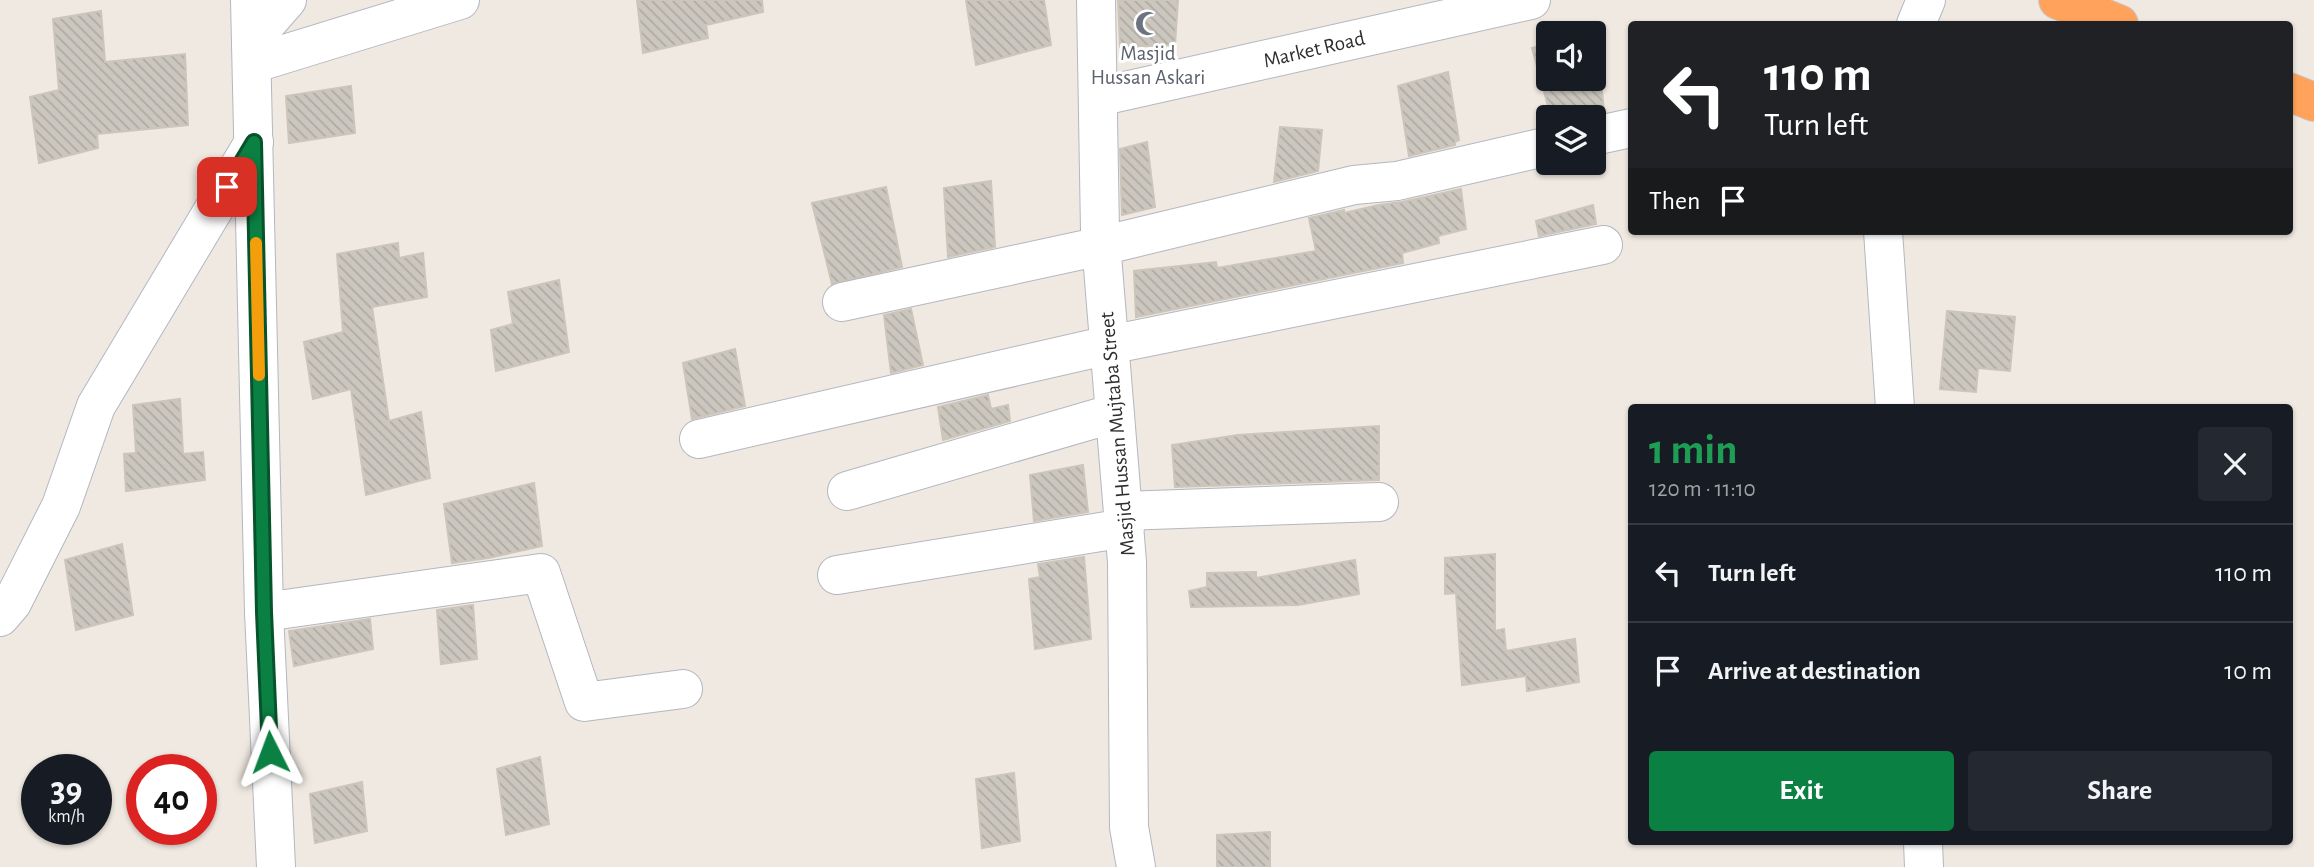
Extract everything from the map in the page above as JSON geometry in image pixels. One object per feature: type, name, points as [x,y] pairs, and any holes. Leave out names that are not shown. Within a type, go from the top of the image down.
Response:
[{"type":"highway","points":[[2058,0],[2111,21]]},
{"type":"highway","points":[[2293,94],[2314,102]]},
{"type":"street","points":[[250,0],[264,612],[275,867]]},
{"type":"street","points":[[251,52],[286,0]]},
{"type":"street","points":[[251,52],[460,0]]},
{"type":"street","name":"Masjid Hussan Mujtaba Street","points":[[1096,0],[1101,246],[1127,562],[1129,827],[1136,867]]},
{"type":"street","name":"Market Road","points":[[1098,97],[1531,0]]},
{"type":"street","points":[[1917,21],[1926,0]]},
{"type":"street","points":[[1606,133],[1628,129]]},
{"type":"street","points":[[0,617],[12,603],[61,506],[96,406],[254,142]]},
{"type":"street","points":[[842,302],[1101,246],[1354,185],[1397,181],[1536,149]]},
{"type":"street","points":[[1883,235],[1895,404]]},
{"type":"street","points":[[699,439],[1109,345],[1603,245]]},
{"type":"street","points":[[847,491],[1115,413]]},
{"type":"street","points":[[837,575],[1124,519],[1379,502]]},
{"type":"street","points":[[264,612],[541,573],[584,702],[683,689]]},
{"type":"street","points":[[1923,845],[1923,867]]},
{"type":"building","points":[[637,0],[762,0],[763,12],[706,25],[708,38],[643,53]]},
{"type":"building","points":[[966,0],[1044,0],[1051,45],[976,65]]},
{"type":"building","name":"Masjid Hussan Askari","points":[[1118,0],[1178,0],[1175,45],[1120,47]]},
{"type":"building","points":[[101,11],[105,62],[185,54],[188,125],[97,134],[98,148],[39,163],[30,97],[59,90],[53,19]]},
{"type":"building","points":[[1536,47],[1536,63],[1532,48]]},
{"type":"building","points":[[1448,72],[1459,140],[1455,145],[1409,156],[1398,86]]},
{"type":"building","points":[[351,86],[355,133],[289,143],[286,96]]},
{"type":"building","points":[[1544,91],[1602,91],[1603,105],[1548,105]]},
{"type":"building","points":[[1280,127],[1322,130],[1318,171],[1274,182]]},
{"type":"building","points":[[1147,142],[1155,207],[1122,215],[1120,149]]},
{"type":"building","points":[[991,181],[995,247],[948,257],[944,188]]},
{"type":"building","points":[[886,187],[902,267],[832,284],[812,203]]},
{"type":"building","points":[[1461,189],[1466,229],[1438,236],[1439,243],[1402,253],[1403,263],[1136,317],[1134,271],[1216,262],[1217,268],[1316,251],[1309,218]]},
{"type":"building","points":[[1593,205],[1596,224],[1539,236],[1536,221]]},
{"type":"building","points":[[398,243],[399,258],[423,253],[427,297],[372,307],[389,421],[421,412],[430,478],[366,495],[351,389],[313,399],[304,342],[343,332],[337,254]]},
{"type":"building","points":[[559,280],[569,352],[496,371],[491,330],[513,324],[508,292]]},
{"type":"building","points":[[911,309],[923,365],[891,373],[884,315]]},
{"type":"building","points":[[1947,311],[2015,317],[2010,371],[1978,368],[1976,392],[1940,389]]},
{"type":"building","points":[[735,349],[745,406],[692,419],[683,363]]},
{"type":"building","points":[[988,395],[991,409],[1008,405],[1010,421],[943,440],[938,407]]},
{"type":"building","points":[[180,399],[183,454],[203,452],[205,480],[126,491],[124,454],[136,453],[133,405]]},
{"type":"building","points":[[1379,426],[1379,480],[1175,487],[1172,445],[1238,435]]},
{"type":"building","points":[[1083,465],[1088,512],[1034,521],[1030,475]]},
{"type":"building","points":[[534,483],[542,546],[452,563],[444,504]]},
{"type":"building","points":[[122,544],[133,615],[76,630],[65,560]]},
{"type":"building","points":[[1495,554],[1495,631],[1504,629],[1506,651],[1575,639],[1579,682],[1527,691],[1526,676],[1462,685],[1456,593],[1445,594],[1445,558]]},
{"type":"building","points":[[1084,557],[1091,639],[1035,649],[1029,579],[1040,577],[1038,564]]},
{"type":"building","points":[[1355,560],[1359,594],[1298,605],[1191,607],[1189,591],[1207,587],[1207,573],[1256,572],[1256,578]]},
{"type":"building","points":[[473,605],[477,659],[441,664],[437,610]]},
{"type":"building","points":[[370,619],[373,649],[294,666],[289,631]]},
{"type":"building","points":[[540,757],[549,824],[506,835],[497,769]]},
{"type":"building","points":[[1014,773],[1020,841],[982,848],[976,779]]},
{"type":"building","points":[[362,782],[367,831],[315,843],[310,794]]},
{"type":"building","points":[[1270,832],[1270,867],[1217,867],[1217,835]]},
{"type":"slow traffic","points":[[256,243],[259,375]]},
{"type":"place","name":"Masjid Hussan Askari","points":[[1148,24]]},
{"type":"route","points":[[227,187],[254,142],[264,612],[270,752]]}]
